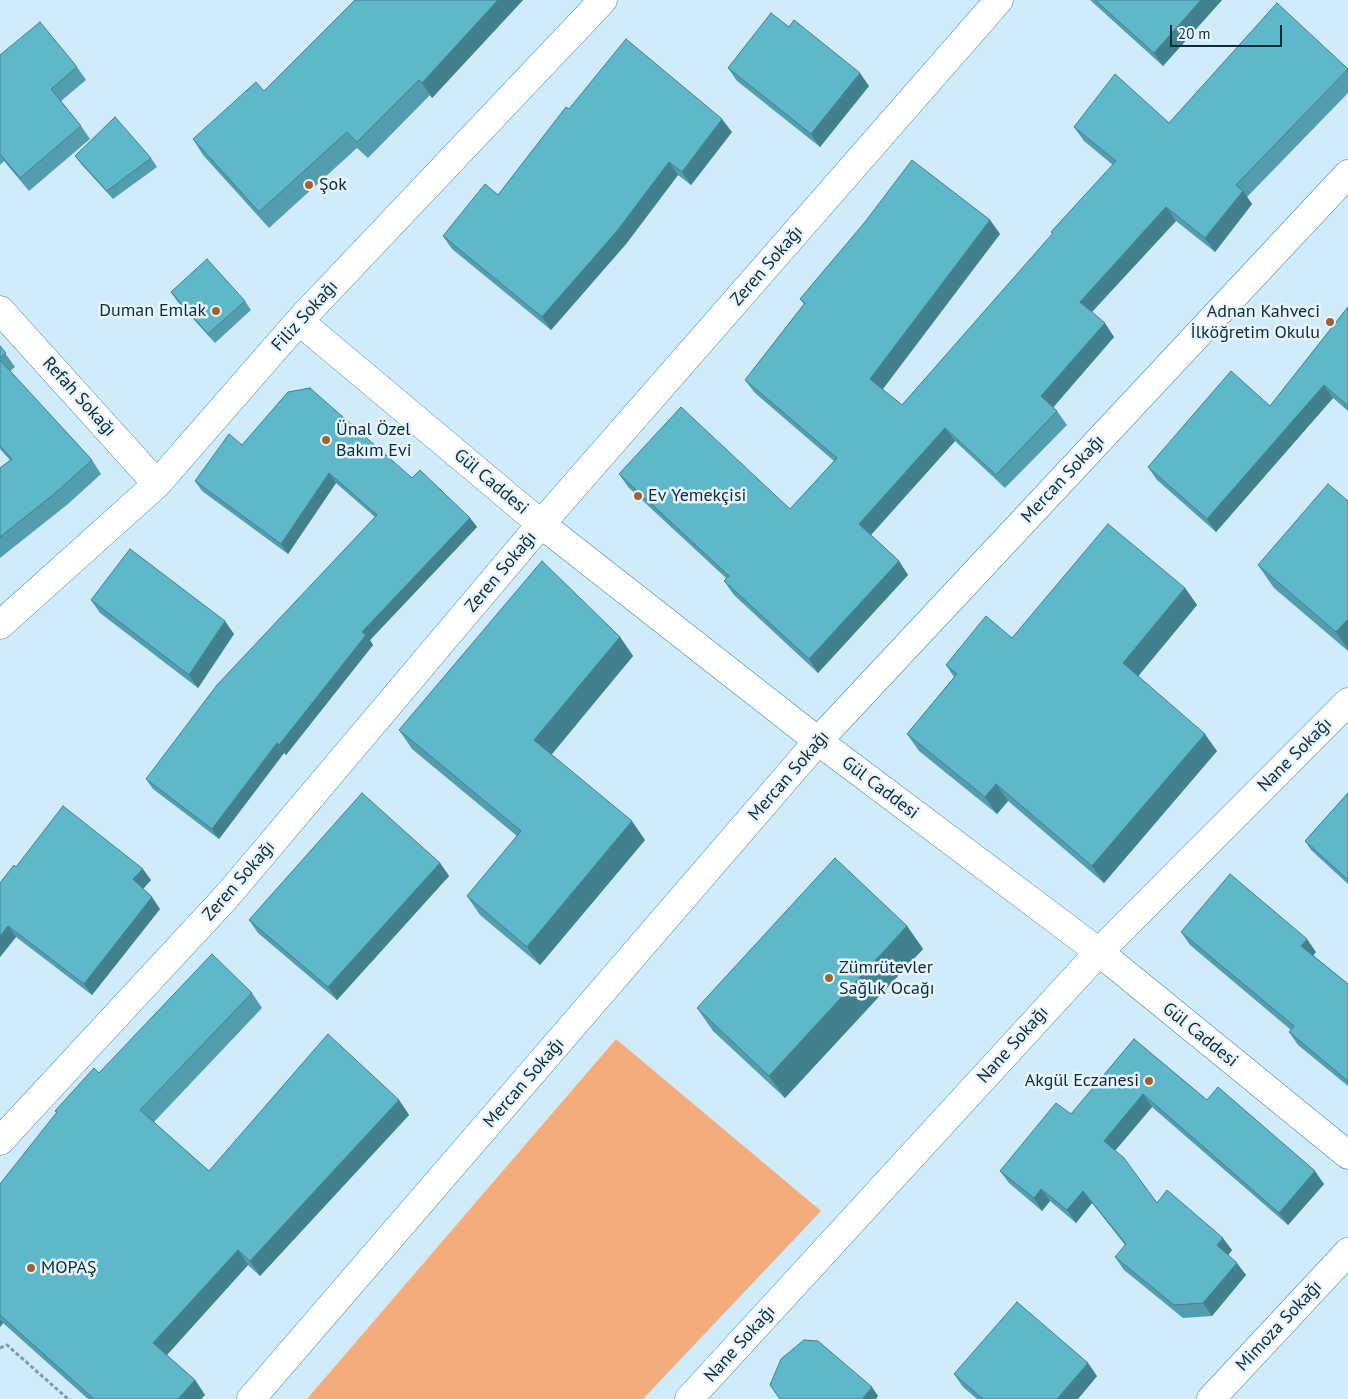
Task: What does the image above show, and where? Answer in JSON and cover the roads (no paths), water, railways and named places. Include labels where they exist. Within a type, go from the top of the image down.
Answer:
[{"type":"street","name":"Filiz Sokağı","points":[[0,625],[157,484],[299,321],[603,0]]},
{"type":"street","name":"Zeren Sokağı","points":[[0,1141],[228,895],[542,524],[999,0]]},
{"type":"street","name":"Mercan Sokağı","points":[[251,1399],[818,742],[1348,174]]},
{"type":"street","name":"Refah Sokağı","points":[[0,310],[157,484]]},
{"type":"street","name":"Gül Caddesi","points":[[299,321],[542,524],[818,742],[1099,952],[1348,1155]]},
{"type":"street","name":"Nane Sokağı","points":[[689,1399],[1099,952],[1348,702]]},
{"type":"street","name":"Mimoza Sokağı","points":[[1211,1399],[1348,1252]]},
{"type":"place","name":"Şok","points":[[309,185]]},
{"type":"place","name":"Duman Emlak","points":[[216,311]]},
{"type":"place","name":"Adnan Kahveci İlköğretim Okulu","points":[[1330,322]]},
{"type":"place","name":"Ünal Özel Bakım Evi","points":[[326,440]]},
{"type":"place","name":"Ev Yemekçisi","points":[[638,496]]},
{"type":"place","name":"Zümrütevler Sağlık Ocağı","points":[[829,978]]},
{"type":"place","name":"Akgül Eczanesi","points":[[1149,1081]]},
{"type":"place","name":"MOPAŞ","points":[[31,1268]]}]
